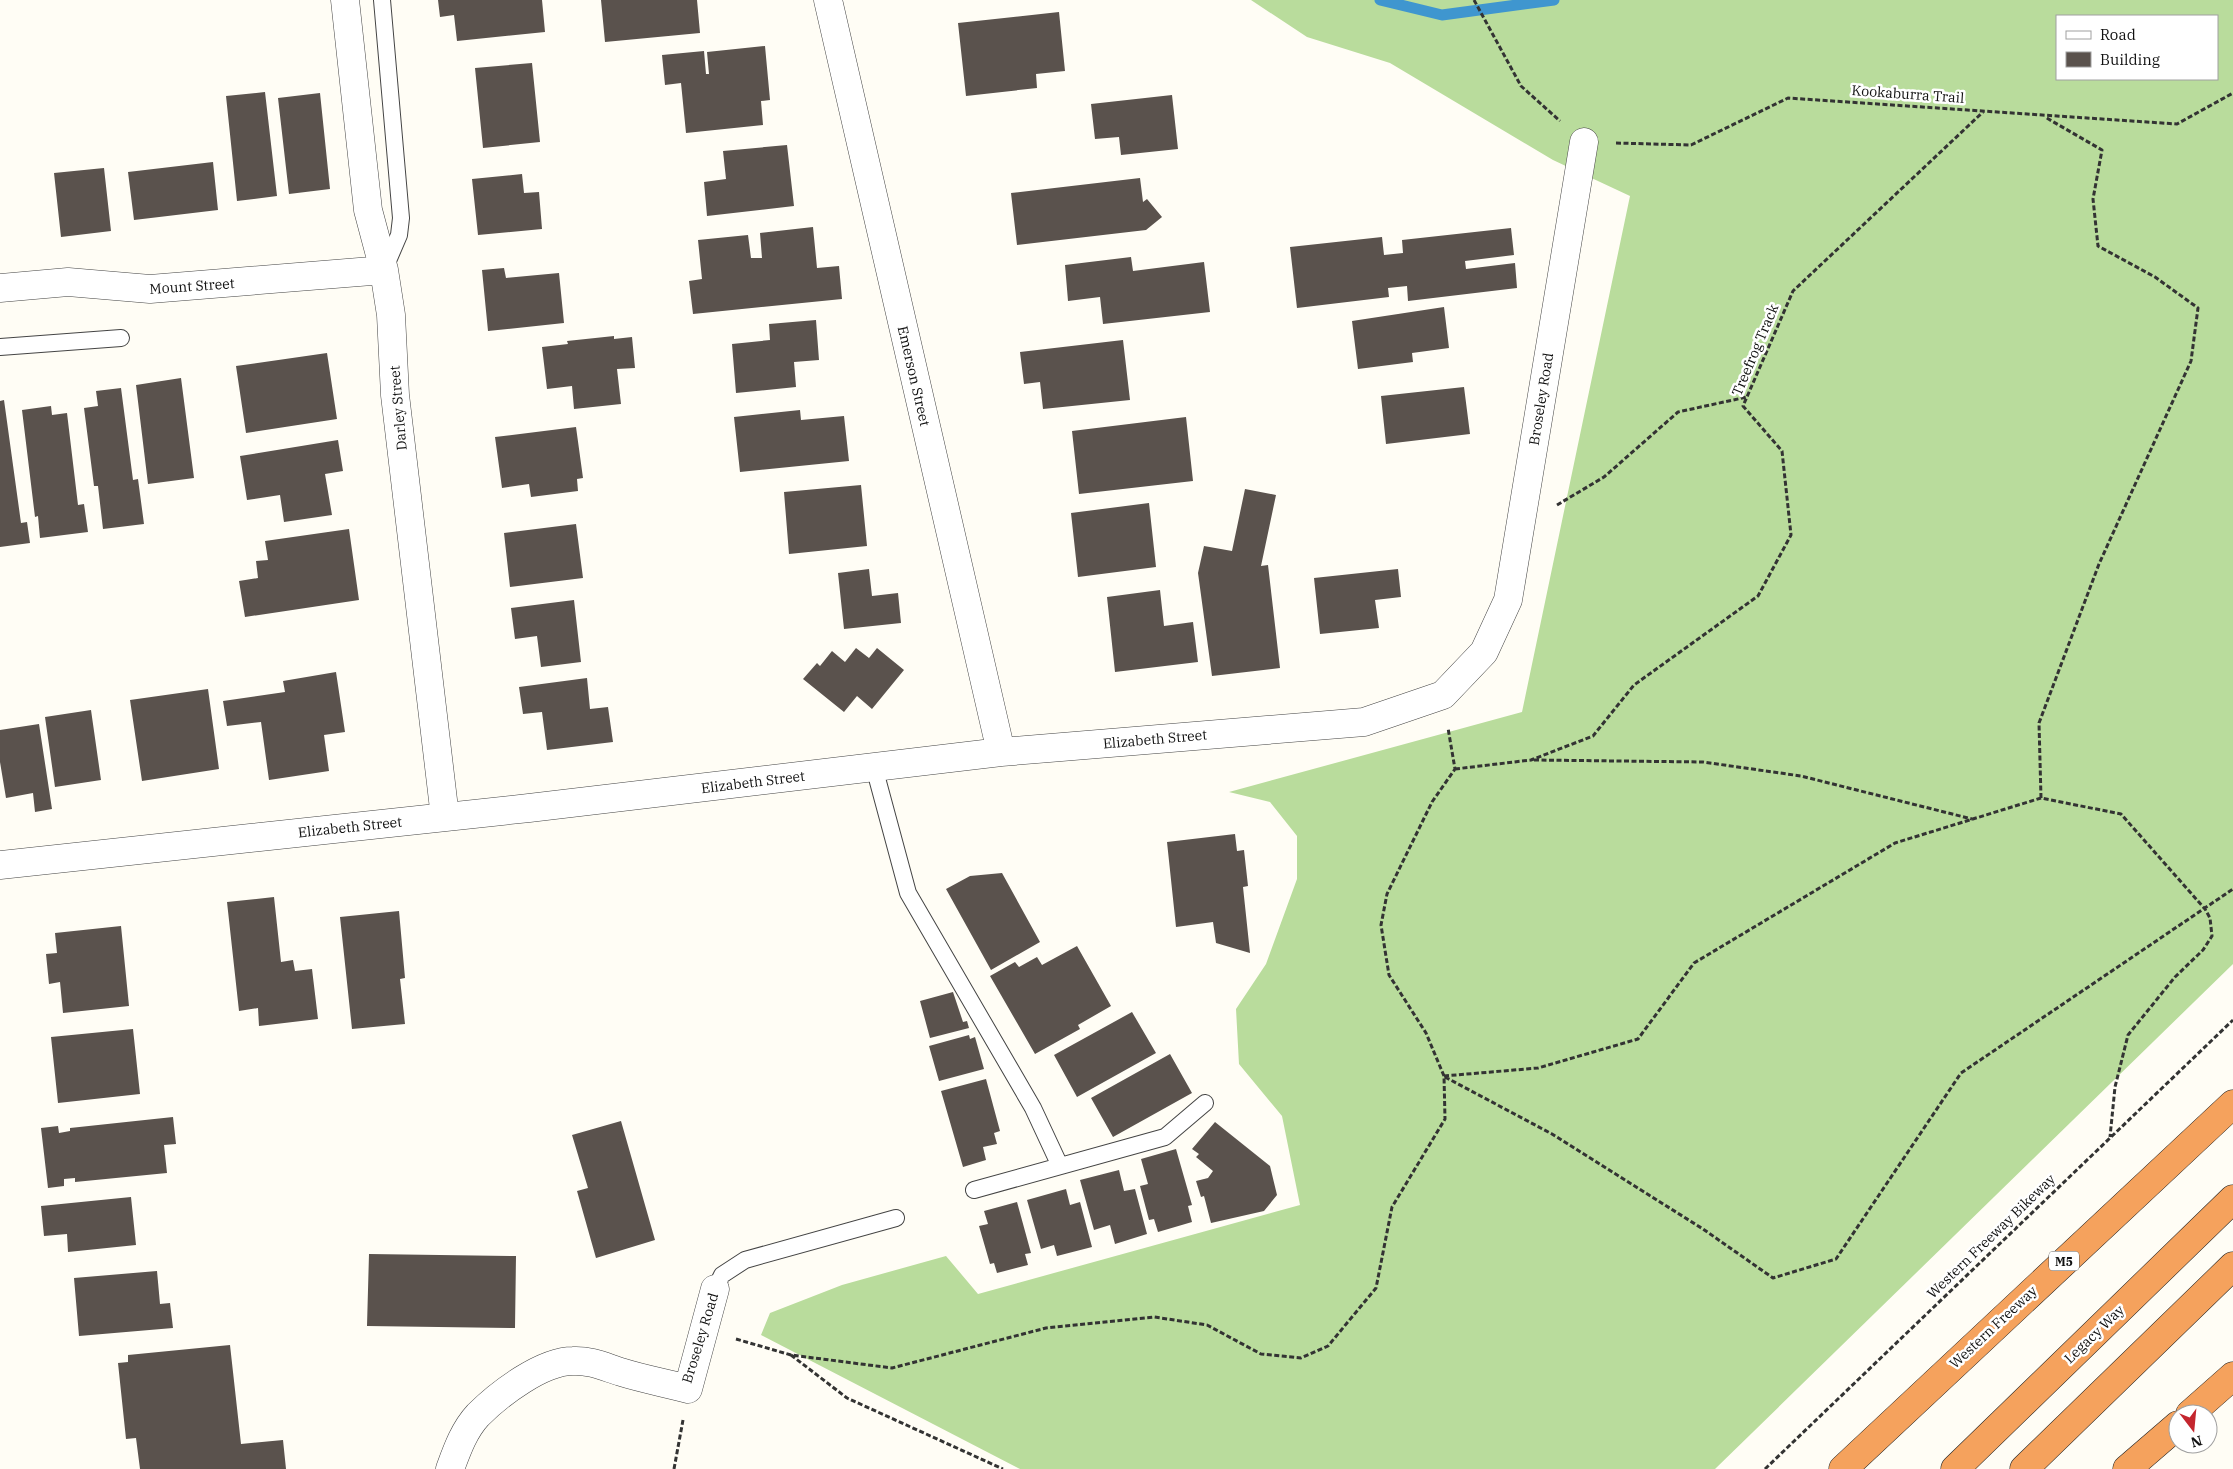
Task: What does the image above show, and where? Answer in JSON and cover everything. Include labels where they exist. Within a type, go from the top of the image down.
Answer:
[{"type":"highway","name":"Western Freeway","points":[[1843,1469],[2233,1104]]},
{"type":"highway","name":"Legacy Way","points":[[1955,1469],[2233,1199]]},
{"type":"highway","points":[[2024,1469],[2233,1266]]},
{"type":"highway","points":[[2201,1404],[2233,1376]]},
{"type":"highway","points":[[2127,1469],[2168,1433]]},
{"type":"street","name":"Darley Street","points":[[345,0],[368,210],[384,270],[390,315],[395,395],[445,817]]},
{"type":"street","name":"Emerson Street","points":[[828,0],[1001,752]]},
{"type":"street","name":"Broseley Road","points":[[1484,652],[1508,600],[1584,142]]},
{"type":"street","name":"Mount Street","points":[[0,288],[68,282],[150,289],[384,270]]},
{"type":"street","name":"Elizabeth Street","points":[[0,865],[445,817],[1001,752],[1364,722],[1443,695],[1484,652]]},
{"type":"street","name":"Broseley Road","points":[[450,1469],[462,1438],[478,1416],[514,1386],[544,1367],[572,1360],[599,1364],[621,1372],[688,1389],[715,1289]]},
{"type":"lane","points":[[382,0],[401,218],[399,236],[384,270]]},
{"type":"lane","points":[[0,347],[115,335]]},
{"type":"lane","points":[[874,767],[908,893],[1024,1091],[1060,1166]]},
{"type":"lane","points":[[974,1190],[1165,1137],[1205,1103]]},
{"type":"lane","name":"Broseley Road","points":[[715,1289],[722,1275],[745,1260],[896,1218]]},
{"type":"path","points":[[1474,0],[1494,40],[1521,86],[1584,142]]},
{"type":"path","name":"Kookaburra Trail","points":[[1584,142],[1691,145],[1788,98],[2177,124],[2233,93]]},
{"type":"path","name":"Treefrog Track","points":[[1454,770],[1531,760],[1592,736],[1634,685],[1758,596],[1791,535],[1782,451],[1743,406],[1793,291],[1984,111]]},
{"type":"path","points":[[2041,798],[2039,723],[2099,564],[2192,361],[2198,308],[2155,276],[2098,246],[2094,199],[2102,150],[2042,115]]},
{"type":"path","points":[[1520,528],[1604,477],[1678,412],[1747,397]]},
{"type":"path","points":[[704,1329],[791,1355],[892,1368],[1046,1328],[1154,1317],[1207,1326],[1261,1354],[1301,1358],[1328,1346],[1376,1288],[1392,1207],[1445,1120],[1444,1076],[1426,1032],[1389,974],[1381,925],[1388,894],[1432,802],[1454,770],[1443,695]]},
{"type":"path","points":[[1531,760],[1703,762],[1801,776],[1972,819]]},
{"type":"path","points":[[1444,1076],[1538,1068],[1638,1039],[1694,963],[1895,843],[2041,798],[2121,814],[2206,909],[2210,918],[2212,936],[2128,1036],[2115,1087],[2110,1137]]},
{"type":"path","points":[[1444,1076],[1552,1134],[1702,1229],[1773,1278],[1836,1259],[1961,1074],[2233,889]]},
{"type":"path","name":"Western Freeway Bikeway","points":[[1765,1469],[2233,1020]]},
{"type":"path","points":[[791,1355],[847,1398],[1003,1469]]},
{"type":"path","points":[[674,1469],[688,1389]]},
{"type":"green space","points":[[1251,0],[2233,0],[2233,964],[1715,1469],[1020,1469],[761,1335],[770,1313],[842,1285],[946,1256],[978,1294],[1300,1205],[1282,1116],[1239,1064],[1236,1009],[1266,964],[1297,879],[1297,836],[1270,802],[1229,792],[1522,712],[1630,196],[1553,160],[1390,63],[1307,37]]},
{"type":"building","points":[[438,0],[542,0],[545,32],[457,41],[454,15],[440,17]]},
{"type":"building","points":[[601,0],[697,0],[700,33],[605,42]]},
{"type":"building","points":[[1059,12],[1065,71],[1036,74],[1037,88],[966,96],[958,23]]},
{"type":"building","points":[[765,46],[770,100],[761,101],[763,125],[686,133],[681,83],[665,85],[662,55],[704,51],[706,74],[709,74],[707,52]]},
{"type":"building","points":[[532,63],[540,142],[483,148],[475,68]]},
{"type":"building","points":[[265,92],[277,196],[237,201],[226,96]]},
{"type":"building","points":[[320,93],[330,189],[289,194],[278,98]]},
{"type":"building","points":[[1172,95],[1178,149],[1121,155],[1119,137],[1095,139],[1091,104]]},
{"type":"building","points":[[787,145],[794,206],[707,216],[704,182],[726,179],[723,151]]},
{"type":"building","points":[[213,162],[218,210],[134,220],[128,172]]},
{"type":"building","points":[[104,168],[111,231],[61,237],[54,173]]},
{"type":"building","points":[[522,174],[524,193],[539,192],[542,229],[478,235],[472,179]]},
{"type":"building","points":[[1140,178],[1143,202],[1147,199],[1162,217],[1146,230],[1017,245],[1011,193]]},
{"type":"building","points":[[813,227],[817,268],[839,266],[842,299],[693,314],[689,281],[702,279],[698,240],[748,235],[751,258],[762,258],[760,233]]},
{"type":"building","points":[[1511,228],[1514,255],[1465,261],[1466,269],[1515,263],[1517,288],[1408,301],[1407,286],[1388,288],[1389,297],[1297,308],[1290,247],[1382,237],[1384,255],[1403,253],[1402,240]]},
{"type":"building","points":[[1131,257],[1133,271],[1204,262],[1210,312],[1103,324],[1100,297],[1068,301],[1065,265]]},
{"type":"building","points":[[504,268],[506,278],[559,273],[564,323],[488,331],[482,270]]},
{"type":"building","points":[[1444,307],[1449,348],[1412,353],[1413,362],[1358,369],[1352,321]]},
{"type":"building","points":[[816,320],[819,360],[794,362],[796,387],[736,393],[732,344],[770,340],[769,324]]},
{"type":"building","points":[[614,336],[614,339],[632,337],[635,368],[617,369],[621,404],[574,409],[572,386],[547,389],[542,347],[568,344],[567,341]]},
{"type":"building","points":[[1123,340],[1130,400],[1043,409],[1040,382],[1024,384],[1020,352]]},
{"type":"building","points":[[327,353],[337,419],[246,433],[236,366]]},
{"type":"building","points":[[181,378],[194,478],[148,484],[136,385]]},
{"type":"building","points":[[1464,387],[1470,434],[1386,444],[1381,396]]},
{"type":"building","points":[[121,388],[133,480],[138,479],[144,524],[103,529],[98,486],[94,486],[84,408],[98,406],[96,391]]},
{"type":"building","points":[[4,400],[21,523],[27,522],[30,543],[0,547],[0,401]]},
{"type":"building","points":[[51,406],[52,415],[67,413],[78,505],[84,504],[88,532],[40,538],[38,516],[35,517],[22,410]]},
{"type":"building","points":[[800,410],[801,420],[844,416],[849,461],[740,472],[734,417]]},
{"type":"building","points":[[1186,417],[1193,481],[1079,494],[1072,431]]},
{"type":"building","points":[[576,427],[583,478],[577,479],[578,491],[531,497],[529,484],[502,488],[495,437]]},
{"type":"building","points":[[338,440],[343,471],[325,474],[332,515],[284,522],[280,495],[247,500],[240,456]]},
{"type":"building","points":[[861,485],[867,546],[789,554],[784,492]]},
{"type":"building","points":[[1245,489],[1276,495],[1261,566],[1268,565],[1280,668],[1212,676],[1198,573],[1204,546],[1232,551]]},
{"type":"building","points":[[1149,503],[1156,567],[1078,577],[1071,513]]},
{"type":"building","points":[[576,524],[583,578],[510,587],[504,533]]},
{"type":"building","points":[[349,529],[359,600],[245,617],[239,581],[258,578],[256,561],[268,560],[265,541]]},
{"type":"building","points":[[869,569],[872,596],[898,593],[901,623],[844,629],[838,573]]},
{"type":"building","points":[[1398,569],[1401,597],[1375,600],[1379,628],[1320,634],[1314,578]]},
{"type":"building","points":[[1160,590],[1164,626],[1193,622],[1198,662],[1115,672],[1107,597]]},
{"type":"building","points":[[574,600],[581,662],[541,667],[537,636],[515,639],[511,608]]},
{"type":"building","points":[[856,648],[869,658],[877,648],[904,670],[872,709],[857,696],[844,712],[803,679],[817,663],[820,666],[832,651],[845,662]]},
{"type":"building","points":[[336,672],[345,732],[324,735],[329,771],[269,780],[261,722],[227,726],[223,701],[285,692],[283,681]]},
{"type":"building","points":[[587,678],[590,709],[608,707],[613,742],[547,750],[542,712],[523,714],[519,687]]},
{"type":"building","points":[[208,689],[219,769],[142,781],[130,700]]},
{"type":"building","points":[[91,710],[101,780],[55,787],[45,717]]},
{"type":"building","points":[[39,724],[52,809],[35,812],[33,793],[6,798],[0,762],[0,730]]},
{"type":"building","points":[[1235,834],[1237,851],[1244,850],[1248,886],[1243,887],[1250,953],[1216,943],[1213,922],[1176,927],[1167,842]]},
{"type":"building","points":[[1002,873],[1040,942],[991,970],[946,889],[970,876]]},
{"type":"building","points":[[274,897],[281,962],[293,960],[295,971],[312,969],[318,1019],[259,1026],[258,1008],[239,1011],[227,902]]},
{"type":"building","points":[[399,911],[405,978],[400,979],[405,1024],[352,1029],[340,917]]},
{"type":"building","points":[[121,926],[129,1006],[63,1013],[60,982],[49,984],[46,954],[57,953],[55,933]]},
{"type":"building","points":[[1077,946],[1111,1006],[1078,1025],[1080,1029],[1035,1054],[990,976],[1015,962],[1019,967],[1037,957],[1042,965]]},
{"type":"building","points":[[953,992],[963,1022],[967,1021],[969,1028],[930,1038],[920,1001]]},
{"type":"building","points":[[1132,1012],[1156,1053],[1077,1097],[1054,1055]]},
{"type":"building","points":[[133,1029],[140,1094],[58,1103],[51,1037]]},
{"type":"building","points":[[969,1035],[970,1039],[975,1037],[984,1069],[939,1081],[929,1046]]},
{"type":"building","points":[[1170,1054],[1192,1093],[1113,1137],[1091,1098]]},
{"type":"building","points":[[986,1079],[1000,1131],[994,1133],[997,1144],[983,1147],[986,1160],[963,1167],[941,1091]]},
{"type":"building","points":[[173,1117],[176,1144],[164,1145],[167,1173],[75,1182],[75,1178],[64,1179],[64,1186],[48,1188],[41,1128],[58,1126],[59,1133],[70,1131],[70,1128]]},
{"type":"building","points":[[621,1121],[655,1240],[596,1258],[577,1191],[588,1188],[572,1135]]},
{"type":"building","points":[[1215,1122],[1270,1166],[1277,1195],[1264,1211],[1211,1223],[1204,1196],[1201,1197],[1196,1181],[1208,1178],[1213,1171],[1196,1157],[1199,1154],[1192,1149]]},
{"type":"building","points":[[1176,1149],[1192,1205],[1188,1206],[1192,1222],[1158,1232],[1154,1219],[1149,1220],[1140,1186],[1148,1184],[1141,1159]]},
{"type":"building","points":[[1119,1170],[1124,1191],[1135,1189],[1147,1234],[1115,1244],[1110,1225],[1094,1230],[1080,1180]]},
{"type":"building","points":[[1066,1189],[1070,1205],[1080,1202],[1092,1247],[1057,1256],[1054,1245],[1041,1249],[1027,1200]]},
{"type":"building","points":[[131,1197],[136,1245],[68,1252],[67,1234],[44,1236],[41,1206]]},
{"type":"building","points":[[1017,1202],[1031,1253],[1025,1254],[1028,1265],[997,1273],[994,1263],[990,1264],[979,1226],[988,1224],[984,1211]]},
{"type":"building","points":[[369,1254],[516,1256],[515,1328],[367,1326]]},
{"type":"building","points":[[157,1271],[160,1304],[170,1303],[173,1328],[79,1336],[74,1278]]},
{"type":"building","points":[[230,1345],[241,1444],[283,1440],[286,1469],[140,1469],[136,1438],[126,1439],[118,1363],[128,1362],[128,1355]]},
{"type":"waterway","points":[[1380,0],[1442,15],[1554,0]]}]
